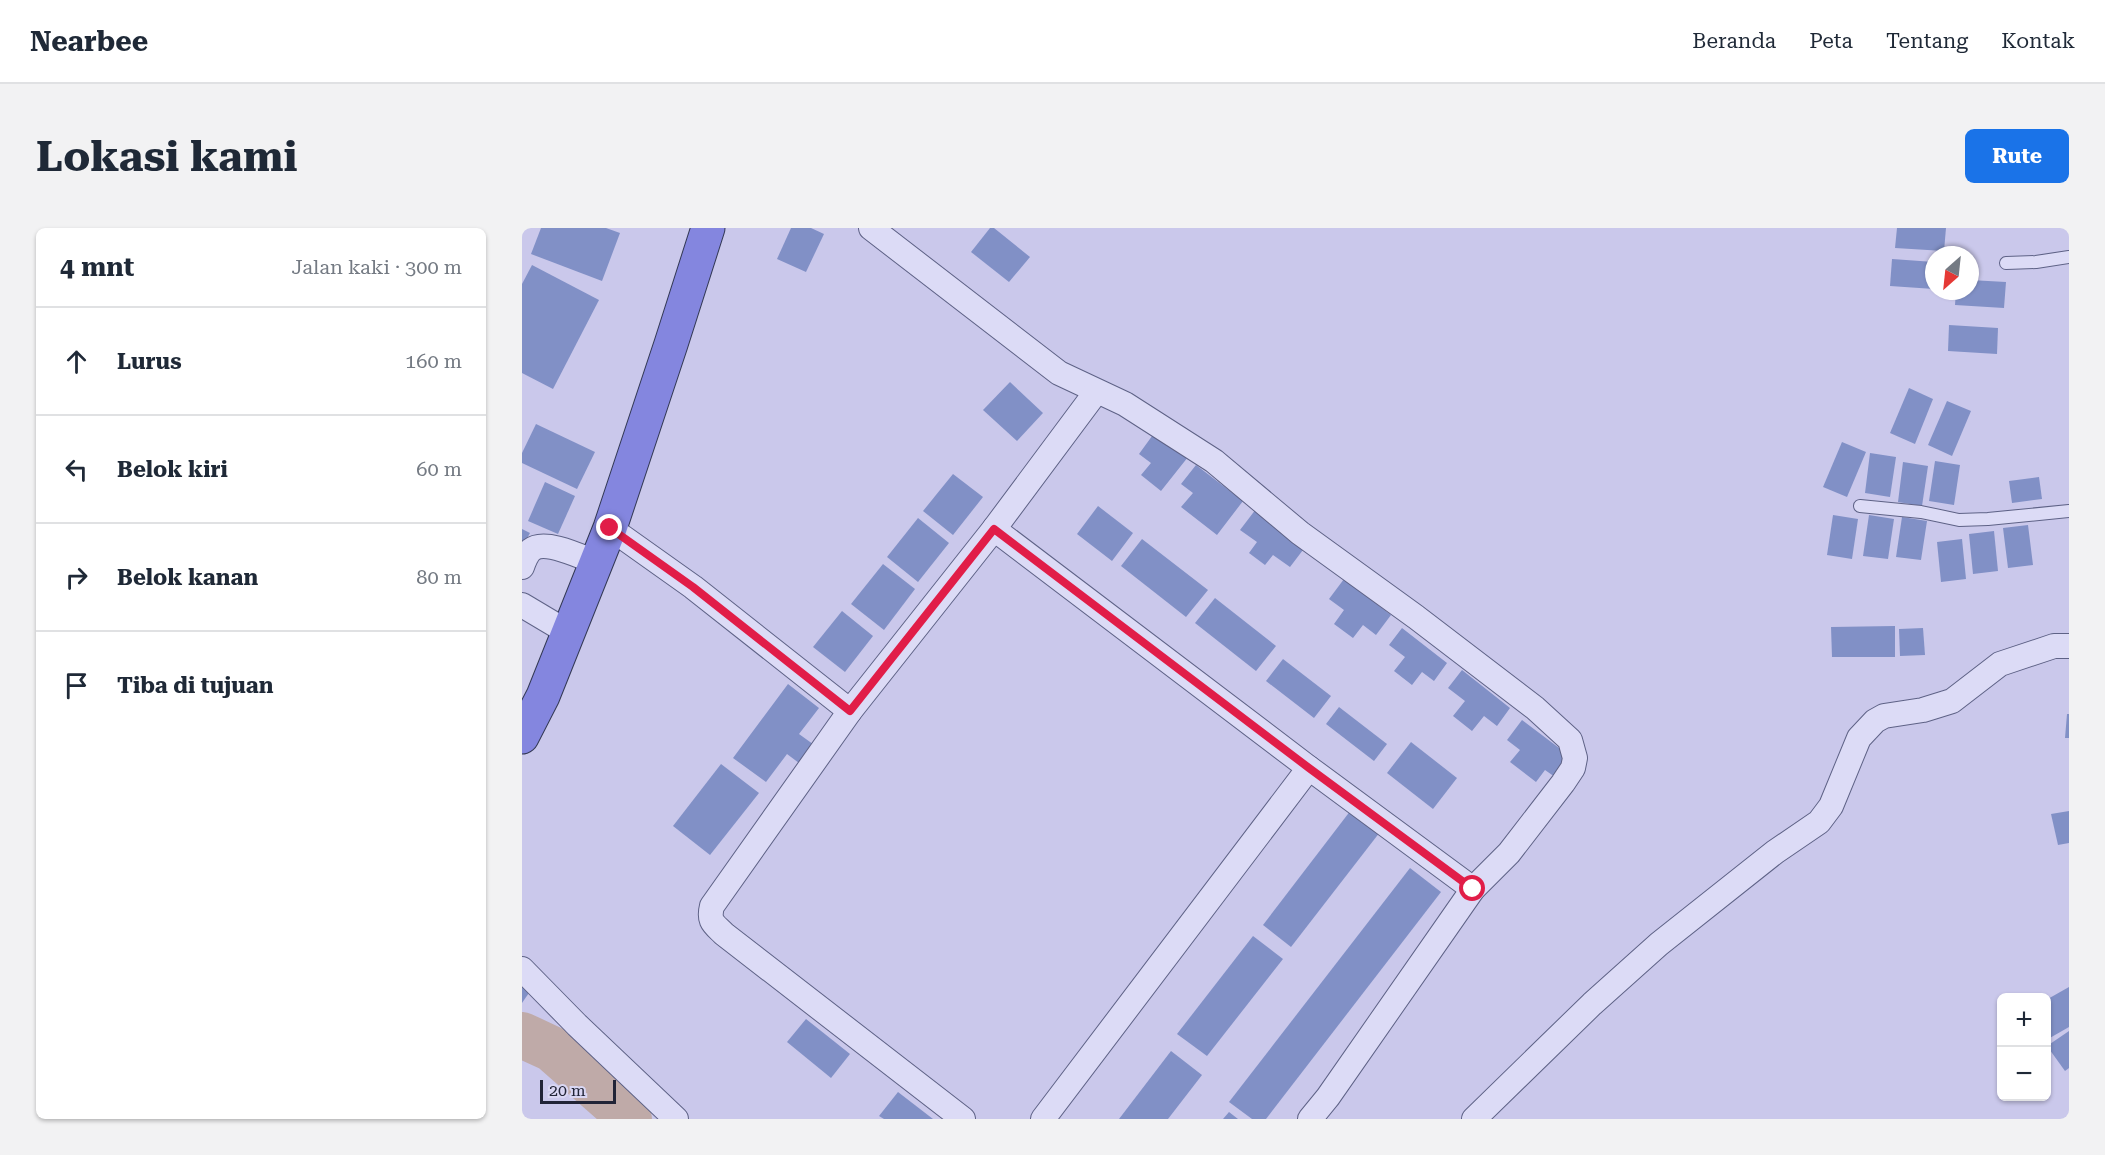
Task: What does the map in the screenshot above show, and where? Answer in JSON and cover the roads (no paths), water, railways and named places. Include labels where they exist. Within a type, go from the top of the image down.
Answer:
[{"type":"highway","points":[[522,737],[543,696],[610,528],[708,228]]},
{"type":"street","points":[[871,228],[1047,365],[1096,392],[1125,404],[1214,461],[1300,533],[1416,617],[1535,708],[1570,740],[1575,758],[1573,768],[1563,783],[1509,853],[1473,889],[1328,1097],[1310,1119]]},
{"type":"street","points":[[963,1119],[724,934],[709,916],[712,906],[850,711],[994,529],[1096,392]]},
{"type":"street","points":[[610,528],[693,587],[850,711]]},
{"type":"street","points":[[994,529],[1309,768],[1473,889]]},
{"type":"street","points":[[522,567],[532,549],[547,545],[595,562]]},
{"type":"street","points":[[522,605],[569,633]]},
{"type":"street","points":[[1474,1119],[1592,1004],[1659,944],[1775,852],[1819,822],[1832,806],[1859,738],[1875,721],[1884,716],[1923,710],[1952,700],[2000,664],[2054,646],[2069,646]]},
{"type":"street","points":[[1043,1119],[1309,768]]},
{"type":"street","points":[[522,969],[576,1025],[676,1119]]},
{"type":"lane","points":[[2006,263],[2036,262],[2069,257]]},
{"type":"lane","points":[[1860,506],[1921,512],[1959,520],[2069,511]]},
{"type":"waterway","points":[[522,1035],[552,1049],[629,1119]]}]
